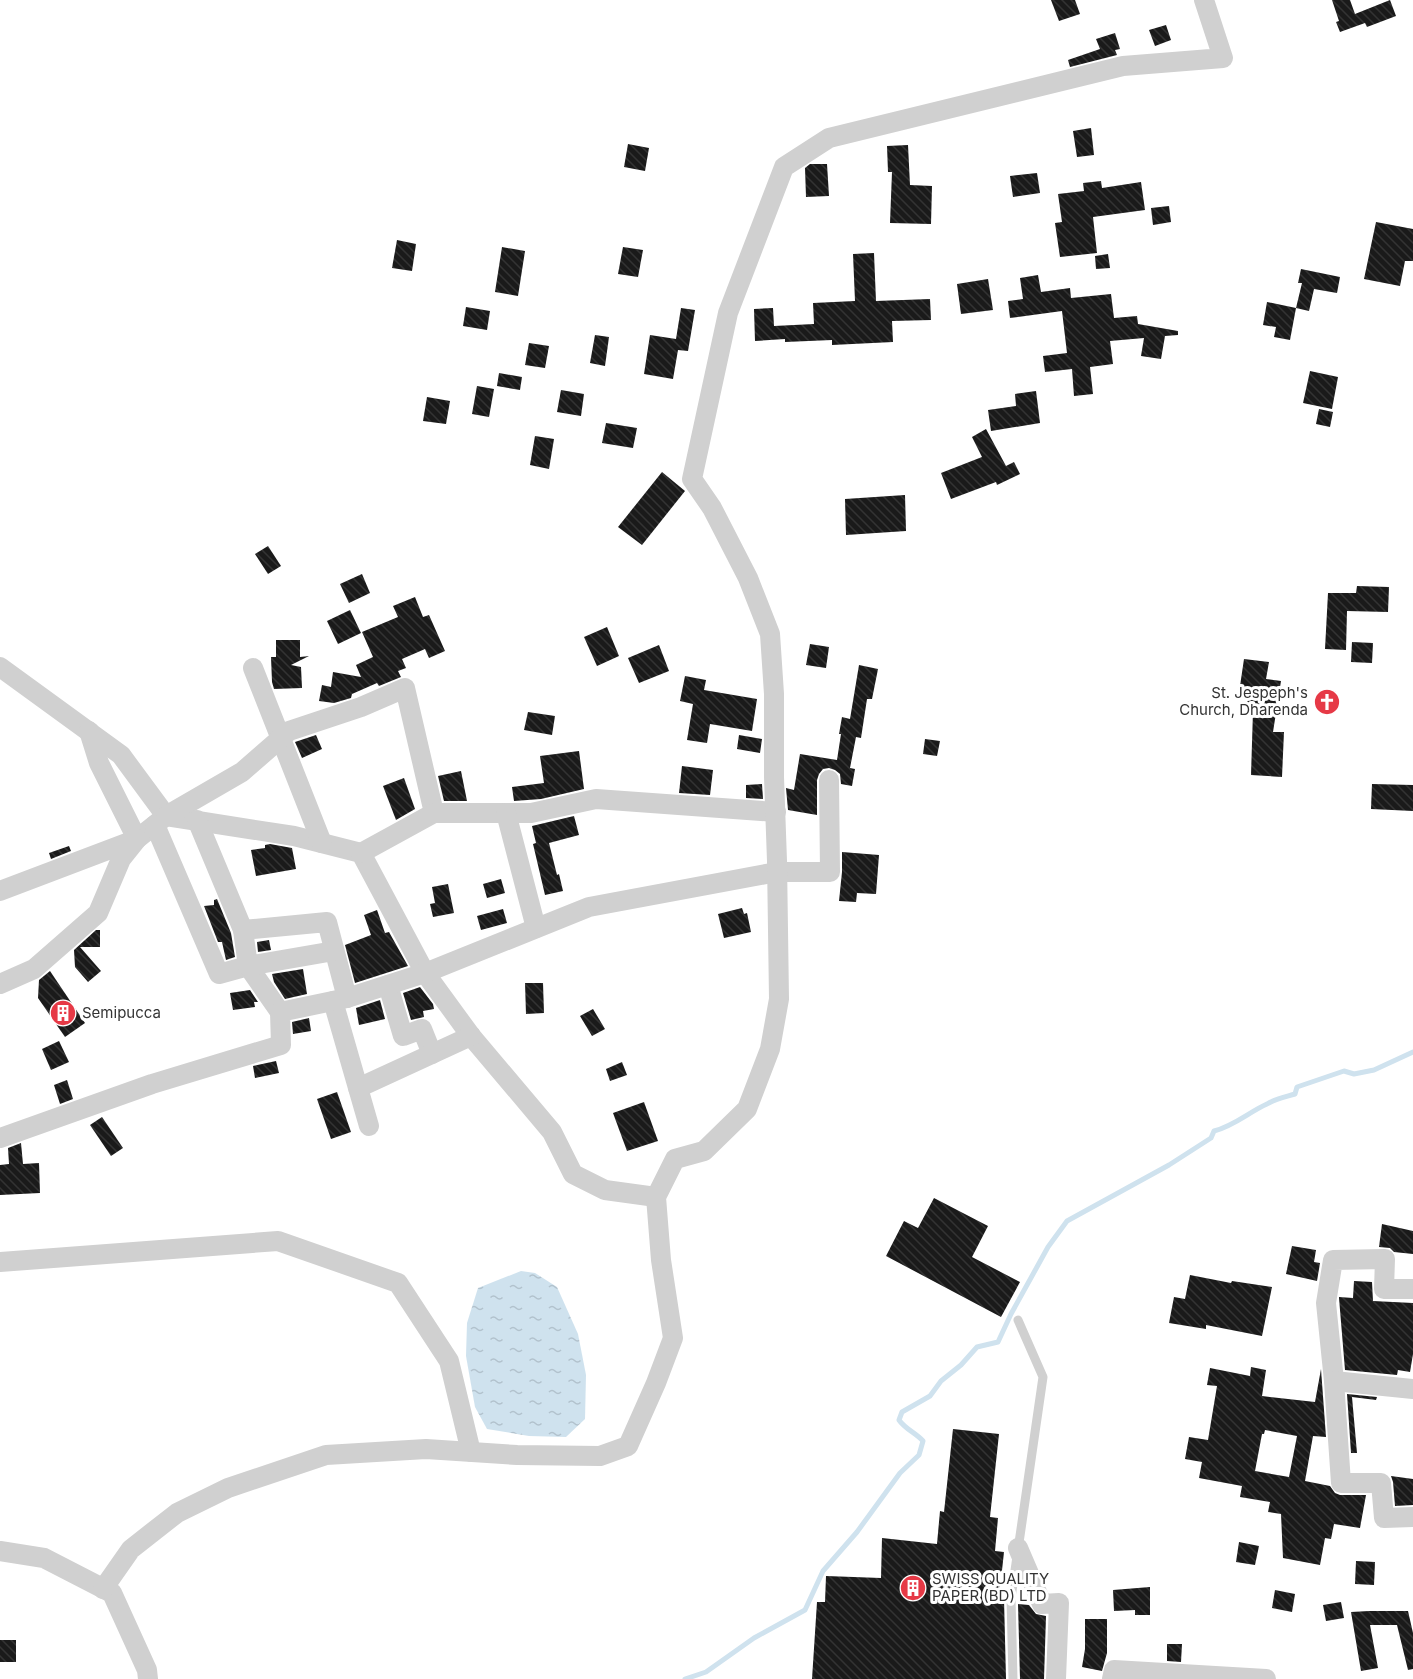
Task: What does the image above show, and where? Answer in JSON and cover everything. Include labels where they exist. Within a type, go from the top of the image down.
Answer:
[{"type":"street","points":[[103,1589],[131,1549],[177,1514],[228,1488],[326,1455],[426,1449],[517,1455],[600,1456],[628,1446],[673,1338],[661,1260],[656,1197],[675,1159],[704,1151],[747,1109],[770,1049],[778,999],[774,694],[770,634],[748,579],[712,508],[692,479],[728,314],[784,167],[829,138],[1123,66],[1223,58],[1204,0]]},
{"type":"street","points":[[0,667],[121,755],[161,820],[219,974],[248,966],[334,951]]},
{"type":"street","points":[[253,668],[322,843]]},
{"type":"street","points":[[0,984],[34,969],[98,913],[121,859],[137,839],[161,820],[242,772],[289,731],[361,707],[405,688],[434,813]]},
{"type":"street","points":[[89,732],[99,763],[137,839]]},
{"type":"street","points":[[280,1012],[340,1000],[425,973],[589,907],[777,872],[831,872],[829,780]]},
{"type":"street","points":[[161,820],[197,820],[294,836],[361,853],[434,813],[531,813],[596,800],[776,812]]},
{"type":"street","points":[[506,813],[536,928]]},
{"type":"street","points":[[0,1138],[152,1084],[281,1045],[280,1012],[248,966],[243,930],[197,820]]},
{"type":"street","points":[[0,891],[137,839]]},
{"type":"street","points":[[361,853],[425,973],[471,1036],[552,1132],[573,1174],[605,1190],[656,1197]]},
{"type":"street","points":[[243,930],[327,922],[358,1088],[369,1126]]},
{"type":"street","points":[[388,985],[403,1036],[422,1029],[432,1054]]},
{"type":"street","points":[[358,1088],[471,1036]]},
{"type":"street","points":[[0,1262],[278,1240],[398,1283],[449,1361],[471,1452]]},
{"type":"street","points":[[1413,1289],[1384,1290],[1385,1258],[1333,1260],[1326,1303],[1341,1483],[1381,1483],[1384,1518],[1413,1517]]},
{"type":"street","points":[[1334,1381],[1413,1389]]},
{"type":"street","points":[[1018,1548],[1042,1604],[1059,1603],[1056,1679]]},
{"type":"street","points":[[0,1551],[44,1558],[112,1593],[147,1670],[148,1679]]},
{"type":"street","points":[[1112,1679],[1114,1670],[1266,1679]]},
{"type":"lane","points":[[1013,1679],[1011,1598],[1043,1377],[1018,1320]]},
{"type":"water","points":[[521,1271],[535,1273],[557,1287],[578,1334],[586,1375],[585,1419],[566,1437],[529,1436],[487,1429],[475,1407],[466,1356],[467,1323],[478,1288]]},
{"type":"building","points":[[1051,0],[1075,0],[1080,14],[1059,21]]},
{"type":"building","points":[[1332,0],[1350,0],[1355,14],[1390,0],[1396,16],[1367,27],[1365,23],[1340,32]]},
{"type":"building","points":[[1166,25],[1171,40],[1155,46],[1149,30]]},
{"type":"building","points":[[1115,33],[1120,49],[1115,50],[1117,55],[1070,67],[1068,60],[1100,49],[1096,39]]},
{"type":"building","points":[[1091,128],[1094,155],[1077,157],[1073,131]]},
{"type":"building","points":[[628,144],[649,148],[645,171],[624,167]]},
{"type":"building","points":[[908,145],[910,185],[932,186],[931,224],[890,223],[892,172],[888,172],[887,146]]},
{"type":"building","points":[[810,164],[827,164],[829,196],[806,197],[805,168]]},
{"type":"building","points":[[1037,173],[1040,193],[1013,197],[1010,176]]},
{"type":"building","points":[[1101,181],[1102,188],[1141,182],[1145,210],[1093,217],[1097,253],[1060,257],[1055,223],[1062,222],[1058,194],[1084,191],[1083,183]]},
{"type":"building","points":[[1169,206],[1171,222],[1153,225],[1151,208]]},
{"type":"building","points":[[1376,222],[1413,229],[1413,261],[1405,261],[1400,286],[1364,279]]},
{"type":"building","points":[[397,240],[416,244],[412,271],[392,268]]},
{"type":"building","points":[[502,247],[525,251],[518,296],[495,292]]},
{"type":"building","points":[[623,247],[643,250],[638,277],[618,274]]},
{"type":"building","points":[[874,253],[876,301],[930,299],[931,320],[892,321],[893,342],[832,345],[832,340],[755,341],[754,309],[773,308],[774,326],[814,324],[813,303],[855,301],[853,254]]},
{"type":"building","points":[[1108,254],[1110,268],[1096,269],[1095,256]]},
{"type":"building","points":[[1301,269],[1340,277],[1337,293],[1314,289],[1309,311],[1296,308],[1302,283],[1298,283]]},
{"type":"building","points":[[1038,275],[1041,292],[1070,288],[1071,298],[1111,294],[1114,318],[1137,316],[1138,324],[1178,331],[1178,335],[1165,336],[1161,359],[1141,356],[1144,338],[1110,341],[1113,364],[1090,367],[1093,394],[1074,396],[1072,369],[1045,372],[1043,356],[1067,353],[1062,311],[1010,318],[1008,301],[1023,299],[1020,278]]},
{"type":"building","points":[[988,279],[993,310],[961,314],[957,284]]},
{"type":"building","points":[[1267,302],[1296,308],[1290,340],[1274,337],[1276,327],[1263,325]]},
{"type":"building","points":[[466,307],[490,311],[487,330],[463,326]]},
{"type":"building","points":[[681,308],[695,310],[688,351],[678,350],[673,379],[644,374],[650,335],[676,339]]},
{"type":"building","points":[[595,335],[609,337],[605,366],[590,363]]},
{"type":"building","points":[[529,343],[549,346],[545,368],[525,365]]},
{"type":"building","points":[[1310,371],[1338,377],[1332,409],[1303,403]]},
{"type":"building","points":[[499,373],[522,377],[520,390],[497,386]]},
{"type":"building","points":[[477,386],[494,389],[489,417],[472,414]]},
{"type":"building","points":[[561,390],[584,394],[581,416],[557,412]]},
{"type":"building","points":[[1036,391],[1040,423],[991,431],[988,410],[1016,406],[1015,394]]},
{"type":"building","points":[[427,397],[450,401],[446,424],[423,421]]},
{"type":"building","points":[[1319,409],[1333,412],[1330,427],[1316,424]]},
{"type":"building","points":[[606,423],[637,428],[633,448],[602,443]]},
{"type":"building","points":[[986,429],[1006,466],[1014,462],[1020,474],[997,485],[996,482],[951,499],[941,473],[982,457],[972,437]]},
{"type":"building","points":[[535,436],[554,439],[549,469],[530,465]]},
{"type":"building","points":[[662,472],[685,491],[642,545],[618,527]]},
{"type":"building","points":[[905,495],[906,531],[846,535],[845,499]]},
{"type":"building","points":[[268,546],[281,566],[268,574],[255,554]]},
{"type":"building","points":[[362,574],[370,593],[349,603],[340,584]]},
{"type":"building","points":[[1357,586],[1389,587],[1388,612],[1347,611],[1346,650],[1325,649],[1328,593],[1356,593]]},
{"type":"building","points":[[415,597],[423,617],[429,615],[445,651],[429,658],[425,649],[402,659],[406,668],[398,671],[401,677],[379,686],[377,683],[352,694],[351,698],[334,703],[319,701],[322,685],[331,687],[333,672],[361,677],[356,665],[373,657],[362,632],[398,617],[393,606]]},
{"type":"building","points":[[350,610],[361,633],[338,644],[327,621]]},
{"type":"building","points":[[607,627],[619,656],[597,666],[584,637]]},
{"type":"building","points":[[276,640],[300,640],[300,657],[309,656],[291,665],[301,667],[302,688],[274,689],[271,657],[276,657]]},
{"type":"building","points":[[1352,642],[1373,643],[1372,663],[1351,662]]},
{"type":"building","points":[[810,644],[829,647],[826,668],[806,665]]},
{"type":"building","points":[[659,645],[669,671],[639,683],[628,658]]},
{"type":"building","points":[[1244,659],[1269,662],[1266,679],[1281,681],[1273,732],[1284,732],[1282,777],[1251,775],[1253,711],[1246,710],[1249,688],[1240,686]]},
{"type":"building","points":[[859,665],[878,669],[872,699],[867,699],[861,738],[856,737],[850,768],[855,769],[852,786],[841,784],[840,774],[835,770],[823,769],[817,780],[817,815],[788,810],[786,788],[794,790],[800,754],[837,760],[842,717],[850,719]]},
{"type":"building","points":[[685,676],[706,680],[704,690],[757,699],[752,731],[710,724],[707,743],[687,740],[693,704],[680,701]]},
{"type":"building","points":[[528,712],[555,716],[552,735],[524,730]]},
{"type":"building","points":[[316,735],[322,749],[302,758],[295,742]]},
{"type":"building","points":[[739,735],[762,739],[760,753],[737,749]]},
{"type":"building","points":[[925,739],[940,741],[937,756],[923,754]]},
{"type":"building","points":[[579,751],[584,789],[541,799],[514,801],[512,787],[544,783],[540,756]]},
{"type":"building","points":[[682,766],[713,770],[710,795],[679,793]]},
{"type":"building","points":[[461,771],[467,801],[444,801],[438,776]]},
{"type":"building","points":[[404,778],[415,809],[396,820],[383,786]]},
{"type":"building","points":[[762,784],[763,799],[746,798],[746,785]]},
{"type":"building","points":[[1372,784],[1413,785],[1413,811],[1371,809]]},
{"type":"building","points":[[574,816],[579,835],[549,843],[563,891],[545,895],[533,844],[536,843],[532,826]]},
{"type":"building","points":[[265,845],[292,848],[296,869],[256,876],[251,850],[265,848]]},
{"type":"building","points":[[69,846],[71,851],[51,859],[49,853]]},
{"type":"building","points":[[842,852],[879,855],[876,894],[857,893],[856,902],[839,901]]},
{"type":"building","points":[[501,879],[505,893],[487,898],[483,884]]},
{"type":"building","points":[[448,884],[454,913],[433,917],[430,904],[435,903],[432,887]]},
{"type":"building","points":[[217,899],[231,933],[235,957],[226,960],[222,942],[218,942],[204,906],[214,905],[214,900]]},
{"type":"building","points":[[742,908],[744,914],[747,913],[751,932],[724,938],[718,914]]},
{"type":"building","points":[[503,909],[507,923],[481,930],[477,916]]},
{"type":"building","points":[[377,910],[385,933],[389,932],[408,966],[355,983],[345,945],[371,935],[364,915]]},
{"type":"building","points":[[96,930],[100,930],[100,947],[80,947],[101,971],[88,982],[75,967],[74,950]]},
{"type":"building","points":[[269,940],[271,950],[258,952],[257,942]]},
{"type":"building","points":[[303,969],[307,994],[285,999],[274,982],[272,974]]},
{"type":"building","name":"Semipucca","points":[[50,971],[85,1023],[65,1037],[38,998],[39,980]]},
{"type":"building","points":[[525,983],[543,983],[544,1013],[526,1014]]},
{"type":"building","points":[[420,987],[433,1004],[434,1009],[423,1011],[424,1017],[411,1020],[403,993]]},
{"type":"building","points":[[250,990],[258,1002],[254,1002],[255,1007],[233,1010],[230,993]]},
{"type":"building","points":[[380,1000],[385,1019],[359,1025],[356,1008]]},
{"type":"building","points":[[593,1009],[605,1029],[592,1036],[580,1016]]},
{"type":"building","points":[[309,1018],[311,1031],[293,1034],[292,1022]]},
{"type":"building","points":[[59,1041],[69,1062],[51,1070],[42,1049]]},
{"type":"building","points":[[276,1061],[279,1073],[255,1078],[253,1066]]},
{"type":"building","points":[[622,1062],[627,1075],[610,1081],[606,1069]]},
{"type":"building","points":[[67,1080],[73,1099],[60,1104],[54,1085]]},
{"type":"building","points":[[337,1092],[351,1132],[331,1139],[317,1099]]},
{"type":"building","points":[[644,1102],[658,1141],[627,1151],[613,1113]]},
{"type":"building","points":[[102,1117],[123,1148],[111,1156],[90,1125]]},
{"type":"building","points":[[21,1143],[23,1164],[39,1163],[40,1193],[0,1195],[0,1165],[9,1164],[8,1148]]},
{"type":"building","points":[[934,1198],[988,1226],[972,1257],[1020,1282],[1001,1317],[886,1256],[904,1221],[918,1228]]},
{"type":"building","points":[[1382,1224],[1413,1231],[1413,1254],[1394,1252],[1390,1248],[1379,1247]]},
{"type":"building","points":[[1292,1246],[1316,1250],[1314,1262],[1320,1263],[1317,1281],[1286,1274]]},
{"type":"building","points":[[1190,1275],[1231,1283],[1232,1281],[1272,1287],[1262,1336],[1206,1325],[1206,1329],[1169,1323],[1174,1297],[1185,1299]]},
{"type":"building","points":[[1354,1281],[1372,1282],[1373,1301],[1413,1303],[1413,1354],[1410,1372],[1398,1370],[1397,1375],[1345,1370],[1339,1297],[1353,1298]]},
{"type":"building","points":[[1251,1367],[1266,1370],[1262,1396],[1315,1402],[1321,1369],[1326,1437],[1313,1436],[1305,1481],[1330,1486],[1335,1493],[1340,1495],[1366,1495],[1360,1528],[1334,1524],[1331,1539],[1325,1538],[1320,1565],[1283,1558],[1281,1514],[1268,1512],[1270,1502],[1240,1497],[1242,1486],[1199,1478],[1202,1462],[1185,1459],[1189,1437],[1208,1440],[1217,1386],[1207,1385],[1210,1368],[1250,1376]],"holes":[[[1265,1430],[1297,1436],[1289,1477],[1255,1471],[1262,1434]]]},
{"type":"building","points":[[1347,1394],[1377,1397],[1376,1400],[1352,1397],[1357,1453],[1351,1453]]},
{"type":"building","name":"SWISS QUALITY PAPER (BD) LTD","points":[[953,1429],[999,1434],[990,1517],[998,1518],[995,1551],[1004,1552],[999,1598],[1004,1599],[1006,1679],[812,1679],[817,1602],[825,1602],[826,1576],[881,1578],[882,1538],[937,1544],[940,1511],[944,1512]]},
{"type":"building","points":[[1391,1476],[1413,1479],[1413,1505],[1395,1506]]},
{"type":"building","points":[[1239,1542],[1259,1546],[1255,1565],[1236,1562]]},
{"type":"building","points":[[1356,1561],[1375,1562],[1374,1585],[1355,1584]]},
{"type":"building","points":[[1150,1587],[1150,1615],[1135,1615],[1135,1610],[1114,1611],[1113,1590]]},
{"type":"building","points":[[1275,1590],[1295,1594],[1292,1612],[1272,1608]]},
{"type":"building","points":[[1341,1602],[1344,1618],[1326,1621],[1323,1605]]},
{"type":"building","points":[[1018,1604],[1029,1605],[1036,1614],[1046,1616],[1044,1679],[1020,1679]]},
{"type":"building","points":[[1408,1611],[1413,1633],[1413,1669],[1408,1670],[1397,1625],[1370,1625],[1378,1668],[1361,1671],[1351,1612]]},
{"type":"building","points":[[1085,1619],[1107,1619],[1107,1653],[1102,1671],[1082,1667],[1085,1649]]},
{"type":"building","points":[[0,1640],[16,1640],[16,1662],[0,1662]]},
{"type":"building","points":[[1167,1644],[1182,1644],[1181,1662],[1167,1661]]},
{"type":"waterway","points":[[685,1679],[706,1672],[754,1638],[805,1610],[823,1571],[857,1532],[900,1473],[919,1455],[923,1441],[899,1420],[902,1412],[930,1396],[941,1381],[961,1365],[977,1347],[998,1342],[1048,1247],[1067,1221],[1169,1165],[1211,1138],[1214,1131],[1228,1126],[1273,1101],[1295,1094],[1297,1087],[1344,1071],[1354,1074],[1374,1070],[1413,1052]]},
{"type":"place","name":"St. Jespeph's Church, Dharenda","points":[[1327,702]]},
{"type":"place","name":"Semipucca","points":[[63,1013]]},
{"type":"place","name":"SWISS QUALITY PAPER (BD) LTD","points":[[913,1588]]}]
